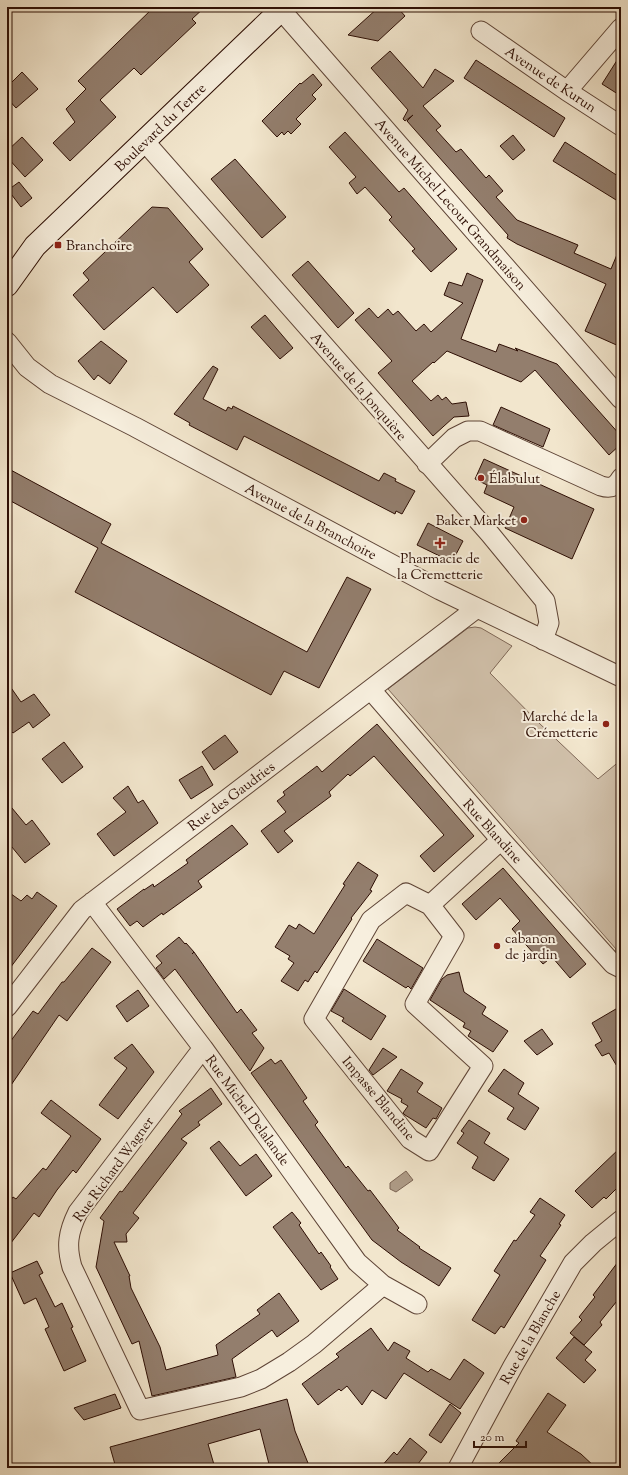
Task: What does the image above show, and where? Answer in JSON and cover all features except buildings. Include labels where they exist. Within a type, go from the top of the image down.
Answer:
[{"type":"main road","name":"Boulevard du Tertre","points":[[7,285],[34,246],[145,142],[282,8]]},
{"type":"main road","name":"Boulevard du Tertre","points":[[7,262],[34,246]]},
{"type":"street","name":"Avenue Michel Lecour Grandmaison","points":[[282,8],[621,399]]},
{"type":"street","points":[[567,91],[621,28]]},
{"type":"street","name":"Avenue de Kurun","points":[[480,31],[621,126]]},
{"type":"street","name":"Avenue de la Jonquière","points":[[145,142],[490,534],[545,601],[549,624],[543,640]]},
{"type":"street","name":"Avenue de la Branchoire","points":[[7,342],[27,367]]},
{"type":"street","name":"Avenue de la Branchoire","points":[[7,358],[27,367],[50,384],[142,431],[440,590],[621,677]]},
{"type":"street","points":[[427,464],[454,438],[468,430],[480,431],[605,487],[613,487],[618,484],[621,478]]},
{"type":"street","name":"Rue des Gaudries","points":[[7,1007],[82,910],[477,608]]},
{"type":"street","name":"Rue Blandine","points":[[371,690],[501,840],[614,964],[621,968]]},
{"type":"street","points":[[430,905],[501,840]]},
{"type":"street","name":"Impasse Blandine","points":[[406,893],[430,905],[454,936],[415,1004],[483,1066],[429,1151],[410,1139],[314,1019],[371,920],[406,893]]},
{"type":"street","name":"Rue Michel Delalande","points":[[92,902],[203,1048],[357,1262],[384,1285],[417,1304]]},
{"type":"street","name":"Rue Richard Wagner","points":[[203,1048],[78,1212],[69,1233],[69,1251],[72,1267],[140,1410],[240,1387],[261,1380],[314,1344],[384,1285]]},
{"type":"street","name":"Rue de la Blanche","points":[[458,1468],[513,1366],[573,1263],[593,1243],[621,1220]]},
{"type":"shaded area","points":[[468,628],[481,628],[512,646],[490,673],[539,723],[598,779],[621,760],[621,956],[615,951],[616,949],[388,689]]},
{"type":"shaded area","points":[[406,1171],[413,1180],[396,1192],[390,1189],[390,1183]]},
{"type":"place","name":"Branchoire","points":[[58,245]]},
{"type":"place","name":"Élabulut","points":[[481,478]]},
{"type":"place","name":"Baker Market","points":[[524,520]]},
{"type":"place","name":"Pharmacie de la Cremetterie","points":[[440,543]]},
{"type":"place","name":"Marché de la Crémetterie","points":[[606,724]]},
{"type":"place","name":"cabanon de jardin","points":[[497,946]]}]
